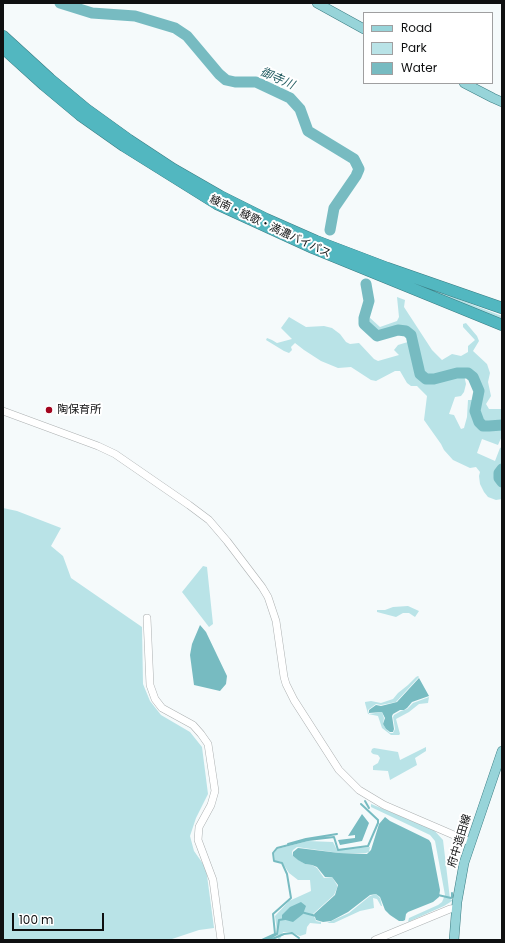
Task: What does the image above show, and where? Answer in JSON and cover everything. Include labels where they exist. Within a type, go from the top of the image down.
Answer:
[{"type":"highway","name":"綾南・綾歌・満濃バイパス","points":[[3,36],[62,89],[124,141]]},
{"type":"highway","name":"綾南・綾歌・満濃バイパス","points":[[3,48],[80,115],[220,196],[314,245],[385,272],[502,325]]},
{"type":"highway","name":"綾南・綾歌・満濃バイパス","points":[[385,272],[502,308]]},
{"type":"main road","points":[[316,3],[363,28]]},
{"type":"main road","points":[[466,84],[502,102]]},
{"type":"main road","name":"府中造田線","points":[[454,940],[464,863],[502,751]]},
{"type":"street","points":[[3,411],[98,446],[115,454],[209,520],[227,541],[268,597],[276,621],[284,677],[289,690],[340,770],[359,790],[384,805],[470,842]]},
{"type":"street","points":[[147,618],[150,685],[154,699],[162,708],[192,725],[208,744],[215,791],[199,827],[198,840],[213,880],[221,940]]},
{"type":"street","points":[[375,940],[450,909],[457,908]]},
{"type":"green space","points":[[386,271],[502,316],[502,320],[483,313]]},
{"type":"green space","points":[[397,297],[405,300],[404,307],[432,350],[442,360],[452,354],[461,356],[468,352],[468,346],[475,340],[463,327],[463,324],[466,323],[477,336],[479,341],[473,351],[487,364],[490,373],[488,382],[491,396],[486,404],[489,409],[502,409],[502,423],[484,424],[480,421],[476,410],[481,392],[474,376],[464,371],[450,372],[434,378],[423,377],[412,334],[407,330],[398,328],[377,335],[365,323],[365,319],[369,317],[380,327],[397,321],[399,317]]},
{"type":"green space","points":[[289,317],[306,327],[324,326],[332,328],[340,334],[346,342],[350,344],[359,343],[374,359],[378,361],[399,355],[394,350],[398,345],[411,341],[419,374],[422,379],[427,381],[434,381],[462,373],[466,384],[464,392],[461,396],[455,397],[449,414],[454,415],[461,429],[464,428],[467,417],[468,400],[476,400],[473,411],[478,423],[483,427],[489,428],[502,427],[502,436],[498,445],[482,439],[477,453],[495,461],[500,448],[502,447],[502,467],[498,472],[498,478],[502,483],[502,499],[496,500],[488,497],[480,484],[480,472],[476,467],[470,468],[453,460],[444,450],[424,420],[427,396],[417,386],[411,386],[407,383],[400,371],[395,371],[376,381],[371,380],[351,367],[338,368],[321,361],[295,343],[291,347],[292,350],[289,353],[266,340],[267,338],[277,343],[292,339],[281,328]]},
{"type":"green space","points":[[3,508],[17,511],[61,528],[51,546],[63,556],[71,578],[142,627],[143,684],[150,701],[161,715],[190,732],[202,747],[208,794],[196,818],[190,836],[194,851],[206,868],[214,928],[199,930],[169,940],[3,940]]},
{"type":"green space","points":[[203,566],[207,567],[213,624],[209,627],[182,592]]},
{"type":"green space","points":[[408,606],[419,611],[415,617],[409,613],[403,613],[396,617],[377,612],[377,610]]},
{"type":"green space","points":[[418,676],[419,677],[396,702],[381,705],[376,704],[368,710],[369,714],[382,712],[384,718],[383,724],[390,733],[393,733],[395,729],[394,715],[407,709],[413,703],[429,697],[428,703],[419,704],[409,712],[396,719],[400,734],[391,735],[382,728],[378,716],[368,714],[365,702],[371,701],[381,703],[393,699]]},
{"type":"green space","points":[[426,747],[426,751],[415,758],[417,765],[390,780],[388,771],[373,770],[373,766],[378,763],[380,758],[378,755],[371,752],[374,748],[398,752],[400,760]]},
{"type":"green space","points":[[371,804],[433,829],[443,840],[450,899],[452,901],[408,922],[409,918],[438,905],[442,902],[445,895],[435,841],[430,835],[371,807]]},
{"type":"green space","points":[[308,841],[333,842],[337,850],[370,847],[369,852],[366,853],[339,853],[297,847],[293,850],[293,856],[305,864],[312,865],[317,868],[324,878],[332,877],[337,885],[337,888],[334,895],[313,914],[316,921],[321,922],[321,924],[310,923],[307,927],[306,934],[300,936],[290,932],[283,932],[280,939],[278,939],[275,916],[289,901],[311,891],[310,880],[298,880],[289,873],[282,862],[275,861],[274,853],[277,849]]},
{"type":"green space","points":[[376,894],[380,898],[382,906],[377,899],[373,898],[374,908],[360,911],[334,923],[327,923],[349,913],[370,896]]},
{"type":"water","points":[[200,625],[206,632],[227,676],[226,684],[220,691],[194,685],[190,655],[192,644]]},
{"type":"water","points":[[419,678],[429,696],[412,702],[404,710],[400,710],[393,714],[394,729],[393,732],[390,732],[383,724],[385,718],[382,712],[369,713],[369,710],[376,705],[381,706],[397,702]]},
{"type":"water","points":[[362,814],[369,823],[362,841],[340,845],[338,840],[355,838],[355,835],[348,836]]},
{"type":"water","points":[[385,817],[390,821],[429,840],[431,843],[440,890],[439,897],[433,902],[408,912],[405,920],[403,921],[399,921],[385,910],[380,897],[376,894],[370,895],[348,912],[331,921],[323,922],[316,920],[314,914],[335,895],[338,885],[332,877],[325,877],[317,867],[305,864],[298,860],[293,856],[293,852],[298,848],[339,853],[367,854],[371,850],[379,824]]},
{"type":"water","points":[[301,902],[306,906],[303,914],[293,922],[282,919],[282,915],[290,907]]},
{"type":"waterway","name":"御寺川","points":[[60,3],[92,13],[135,16],[175,28],[187,36],[219,74],[226,80],[235,82],[256,82],[290,98],[300,109],[308,131],[354,159],[359,169],[356,176],[334,208],[330,230]]},
{"type":"waterway","name":"御寺川","points":[[366,284],[369,301],[364,318],[364,324],[377,336],[398,330],[406,331],[411,335],[420,374],[426,379],[434,379],[457,373],[468,373],[473,377],[479,391],[475,411],[479,422],[483,426],[502,425]]},
{"type":"waterway","name":"御寺川","points":[[502,469],[499,473],[499,478],[502,482]]},
{"type":"waterway","points":[[365,801],[369,808]]},
{"type":"waterway","points":[[262,940],[275,934],[273,914],[291,898],[287,874],[282,863],[274,861],[273,853],[277,848],[308,840],[334,837],[338,850],[368,846],[378,820],[361,804]]},
{"type":"waterway","points":[[288,844],[306,839],[337,834]]},
{"type":"waterway","points":[[438,895],[451,898],[452,893]]},
{"type":"waterway","points":[[301,912],[316,916]]},
{"type":"waterway","points":[[266,940],[277,934],[279,920],[285,919]]},
{"type":"waterway","points":[[270,940],[284,934],[292,933],[299,938]]},
{"type":"place","name":"陶保育所","points":[[49,410]]}]
